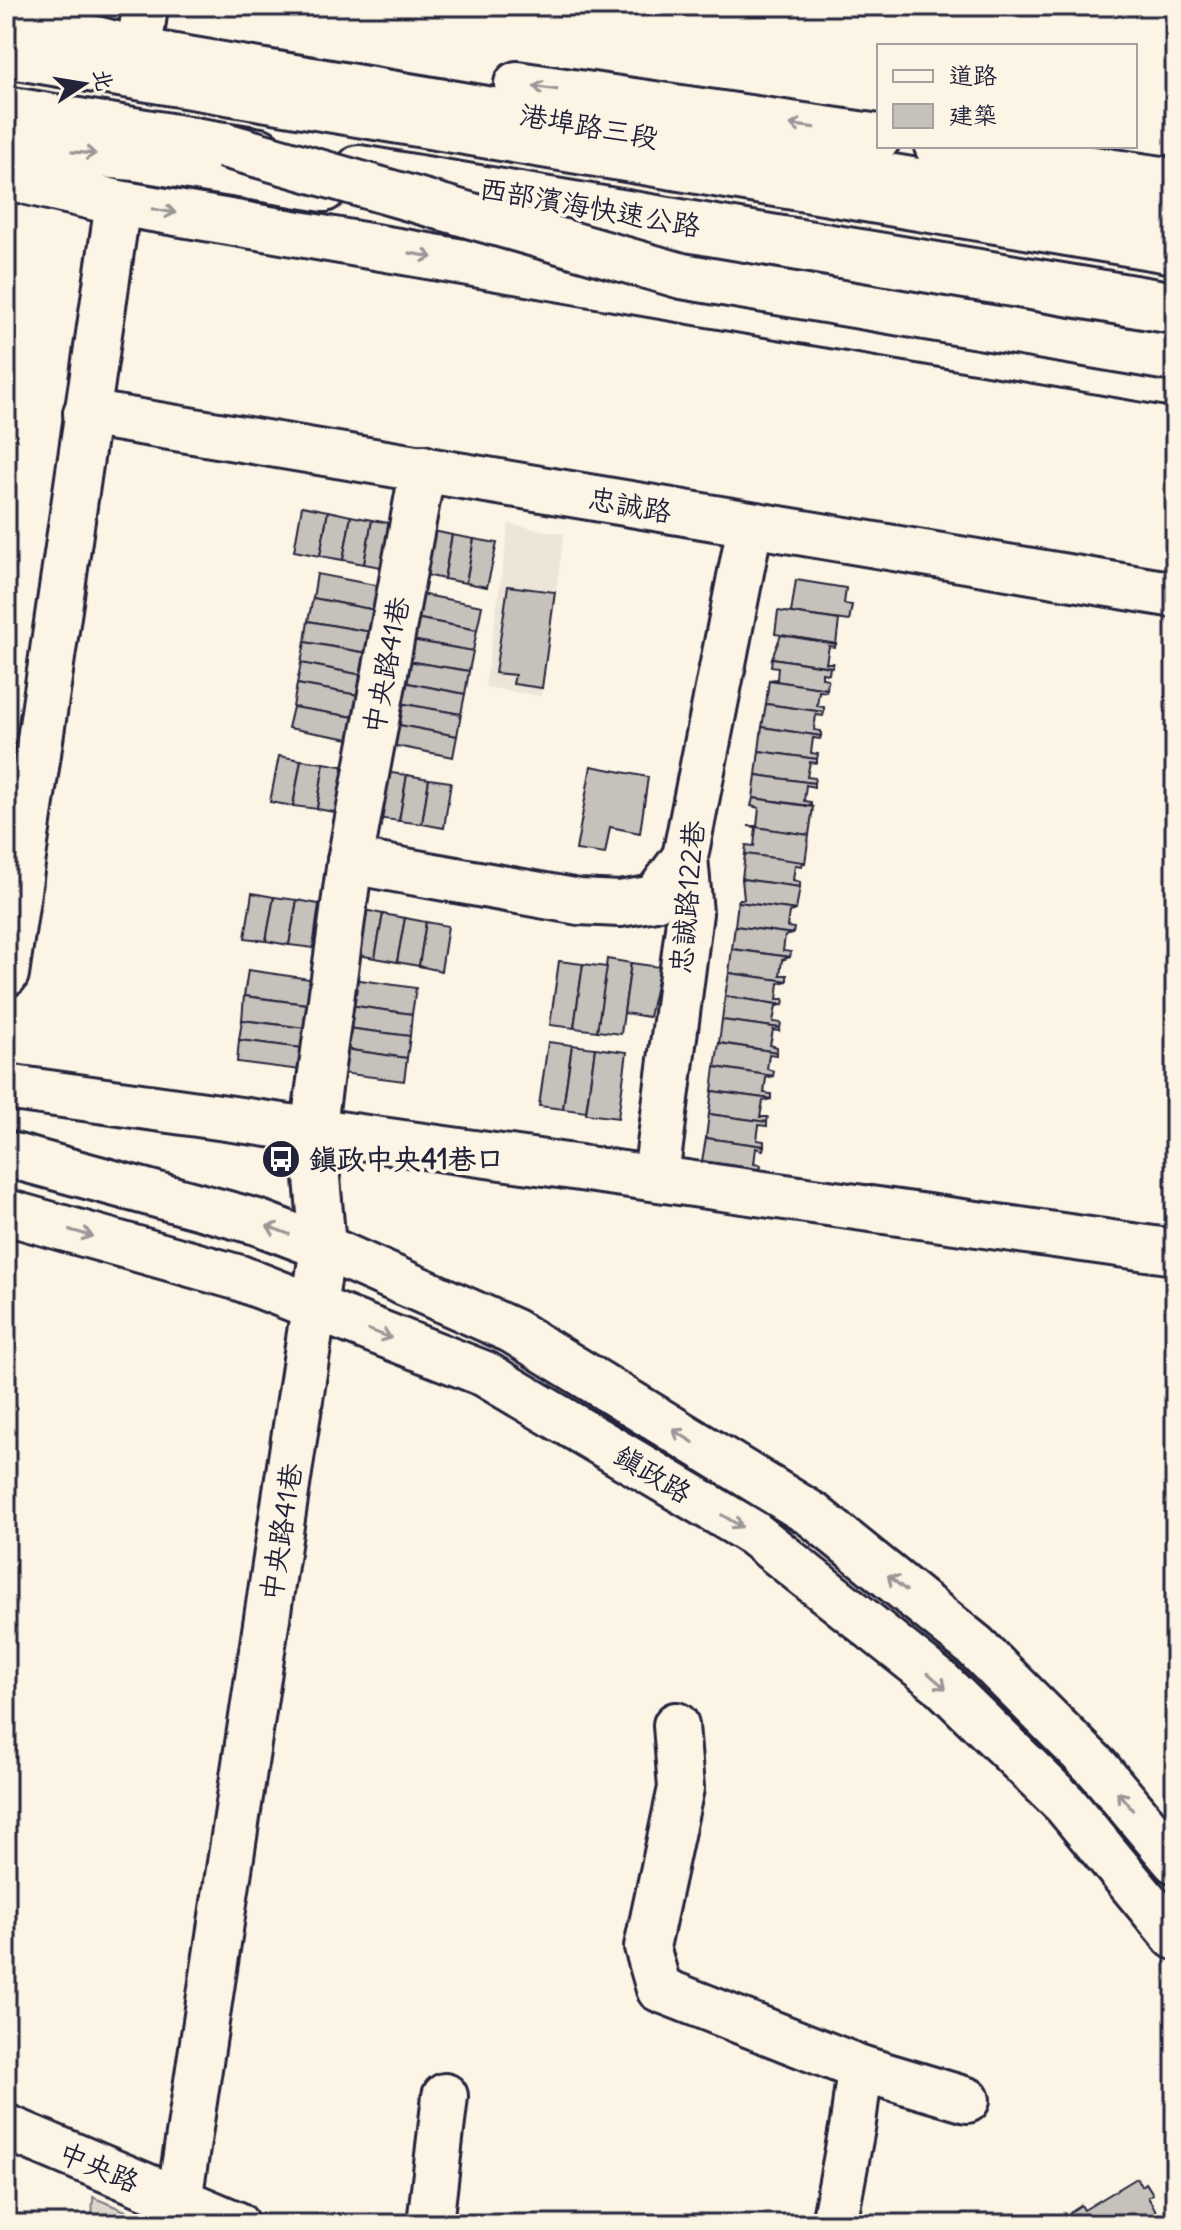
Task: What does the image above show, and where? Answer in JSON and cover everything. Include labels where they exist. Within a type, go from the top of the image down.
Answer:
[{"type":"main road","name":"港埠路三段","points":[[18,6],[144,17],[877,137]]},
{"type":"main road","name":"港埠路三段","points":[[6,16],[151,53],[1175,224]]},
{"type":"main road","name":"西部濱海快速公路","points":[[6,55],[1175,251]]},
{"type":"main road","name":"西部濱海快速公路","points":[[6,109],[1175,305]]},
{"type":"main road","points":[[224,145],[682,276],[1175,359]]},
{"type":"main road","points":[[6,146],[135,158],[1175,332]]},
{"type":"main road","points":[[951,148],[1175,181]]},
{"type":"main road","points":[[6,177],[118,203],[1175,384]]},
{"type":"main road","points":[[6,974],[118,203]]},
{"type":"main road","name":"忠誠路","points":[[86,413],[1175,595]]},
{"type":"main road","name":"中央路41巷","points":[[179,2201],[323,1247],[313,1132],[350,861],[423,468]]},
{"type":"main road","name":"忠誠路122巷","points":[[656,1176],[690,913],[685,857],[750,526]]},
{"type":"main road","points":[[350,861],[579,902],[620,904],[655,898],[685,857]]},
{"type":"main road","points":[[6,1087],[313,1132],[656,1176],[1175,1252]]},
{"type":"main road","name":"鎮政路","points":[[6,1154],[257,1222],[323,1247],[513,1331],[813,1515],[975,1646],[1098,1769],[1175,1861]]},
{"type":"main road","name":"鎮政路","points":[[6,1212],[240,1278],[485,1374],[753,1533],[940,1682],[1065,1804],[1175,1937]]},
{"type":"main road","points":[[676,1725],[681,1788],[647,1947],[659,1989],[860,2068],[967,2100]]},
{"type":"main road","points":[[834,2224],[860,2068]]},
{"type":"main road","points":[[430,2224],[445,2096]]},
{"type":"main road","name":"中央路","points":[[6,2127],[236,2224]]},
{"type":"path","points":[[102,2224],[102,2215],[125,2224]]},
{"type":"shaded area","points":[[509,524],[564,534],[541,696],[485,687]]},
{"type":"shaded area","points":[[93,2197],[97,2199],[157,2224],[92,2224]]},
{"type":"building","points":[[302,506],[328,511],[320,556],[294,551]]},
{"type":"building","points":[[328,511],[351,516],[343,560],[320,556]]},
{"type":"building","points":[[351,516],[372,520],[364,564],[343,560]]},
{"type":"building","points":[[372,520],[394,524],[387,568],[364,564]]},
{"type":"building","points":[[429,530],[452,535],[444,579],[421,574]]},
{"type":"building","points":[[452,535],[474,539],[466,583],[444,579]]},
{"type":"building","points":[[474,539],[497,543],[487,587],[466,583]]},
{"type":"building","points":[[317,574],[380,586],[375,610],[313,598]]},
{"type":"building","points":[[796,580],[846,588],[844,604],[852,605],[849,621],[791,613]]},
{"type":"building","points":[[508,586],[555,592],[542,688],[513,684],[515,675],[495,673]]},
{"type":"building","points":[[420,594],[482,606],[477,630],[415,618]]},
{"type":"building","points":[[313,598],[375,610],[371,632],[308,621]]},
{"type":"building","points":[[778,611],[839,620],[836,644],[775,634]]},
{"type":"building","points":[[415,618],[477,630],[473,651],[411,640]]},
{"type":"building","points":[[308,621],[371,632],[367,653],[305,642]]},
{"type":"building","points":[[781,635],[836,644],[835,647],[829,646],[826,663],[833,663],[832,667],[772,658]]},
{"type":"building","points":[[411,640],[473,651],[469,671],[407,661]]},
{"type":"building","points":[[305,642],[367,653],[362,675],[301,663]]},
{"type":"building","points":[[772,658],[830,667],[829,674],[822,673],[822,678],[828,679],[827,689],[769,680],[777,679],[778,667],[771,666]]},
{"type":"building","points":[[407,661],[469,671],[465,694],[403,682]]},
{"type":"building","points":[[301,663],[362,675],[358,695],[297,684]]},
{"type":"building","points":[[769,680],[827,689],[826,692],[819,691],[817,706],[824,707],[824,712],[766,704]]},
{"type":"building","points":[[403,682],[465,694],[461,714],[399,703]]},
{"type":"building","points":[[297,684],[358,695],[354,717],[293,707]]},
{"type":"building","points":[[399,703],[461,714],[457,736],[394,724]]},
{"type":"building","points":[[766,704],[824,712],[823,716],[816,715],[814,730],[821,731],[821,736],[762,727]]},
{"type":"building","points":[[293,707],[354,717],[350,739],[288,728]]},
{"type":"building","points":[[394,724],[457,736],[453,757],[391,745]]},
{"type":"building","points":[[762,727],[821,736],[820,739],[813,738],[811,753],[818,754],[817,759],[759,751]]},
{"type":"building","points":[[759,751],[817,759],[817,763],[810,762],[807,777],[815,778],[814,783],[756,775]]},
{"type":"building","points":[[279,756],[301,760],[293,806],[270,802]]},
{"type":"building","points":[[301,760],[324,763],[317,809],[293,806]]},
{"type":"building","points":[[324,763],[347,767],[340,813],[317,809]]},
{"type":"building","points":[[591,766],[648,777],[640,833],[610,827],[605,854],[576,850]]},
{"type":"building","points":[[384,772],[407,775],[399,821],[376,818]]},
{"type":"building","points":[[407,775],[429,779],[422,824],[399,821]]},
{"type":"building","points":[[756,775],[814,783],[814,787],[806,785],[804,801],[811,802],[811,806],[753,798]]},
{"type":"building","points":[[429,779],[451,782],[444,828],[422,824]]},
{"type":"building","points":[[753,798],[813,807],[809,835],[748,826],[757,826],[759,808],[751,806]]},
{"type":"building","points":[[756,827],[809,835],[805,863],[745,854],[746,845],[754,846]]},
{"type":"building","points":[[745,854],[803,862],[802,866],[795,865],[793,880],[800,882],[800,887],[742,879]]},
{"type":"building","points":[[742,879],[800,887],[796,910],[738,902],[744,899]]},
{"type":"building","points":[[252,893],[274,897],[266,941],[245,938]]},
{"type":"building","points":[[274,897],[297,900],[289,945],[266,941]]},
{"type":"building","points":[[297,900],[319,904],[313,948],[289,945]]},
{"type":"building","points":[[738,902],[796,910],[789,912],[787,927],[794,928],[793,934],[735,926]]},
{"type":"building","points":[[360,909],[383,914],[375,958],[353,954]]},
{"type":"building","points":[[383,914],[405,918],[397,962],[375,958]]},
{"type":"building","points":[[405,918],[426,922],[419,966],[397,962]]},
{"type":"building","points":[[426,922],[448,926],[441,971],[419,966]]},
{"type":"building","points":[[735,926],[793,934],[785,936],[783,951],[791,952],[790,957],[732,949]]},
{"type":"building","points":[[732,949],[790,957],[782,960],[780,975],[787,975],[787,981],[729,973]]},
{"type":"building","points":[[607,959],[631,963],[621,1034],[597,1031]]},
{"type":"building","points":[[559,961],[583,964],[574,1028],[550,1025]]},
{"type":"building","points":[[631,963],[660,967],[649,1017],[624,1013]]},
{"type":"building","points":[[583,964],[607,967],[597,1031],[574,1028]]},
{"type":"building","points":[[248,970],[310,979],[307,1004],[244,996]]},
{"type":"building","points":[[729,973],[787,981],[779,983],[777,999],[784,999],[783,1005],[725,996]]},
{"type":"building","points":[[353,979],[416,988],[412,1014],[349,1005]]},
{"type":"building","points":[[244,996],[307,1004],[305,1028],[242,1020]]},
{"type":"building","points":[[725,996],[783,1005],[776,1006],[773,1022],[781,1023],[780,1028],[722,1020]]},
{"type":"building","points":[[349,1005],[412,1014],[410,1036],[347,1028]]},
{"type":"building","points":[[242,1020],[305,1028],[302,1048],[239,1040]]},
{"type":"building","points":[[722,1020],[780,1028],[779,1031],[773,1030],[770,1045],[777,1047],[777,1052],[719,1043]]},
{"type":"building","points":[[347,1028],[410,1036],[407,1058],[344,1049]]},
{"type":"building","points":[[239,1040],[302,1048],[300,1070],[237,1062]]},
{"type":"building","points":[[548,1042],[572,1045],[563,1109],[539,1106]]},
{"type":"building","points":[[719,1043],[777,1052],[777,1055],[769,1054],[767,1069],[774,1071],[773,1076],[715,1067]]},
{"type":"building","points":[[572,1045],[595,1048],[586,1112],[563,1109]]},
{"type":"building","points":[[595,1048],[627,1052],[618,1118],[586,1114]]},
{"type":"building","points":[[344,1049],[407,1058],[404,1081],[341,1073]]},
{"type":"building","points":[[715,1067],[773,1076],[766,1078],[764,1093],[771,1094],[771,1099],[712,1091]]},
{"type":"building","points":[[712,1091],[771,1099],[763,1101],[760,1117],[768,1117],[767,1122],[709,1114]]},
{"type":"building","points":[[709,1114],[767,1122],[767,1126],[759,1125],[757,1140],[764,1141],[764,1146],[706,1138]]},
{"type":"building","points":[[706,1138],[764,1146],[763,1150],[756,1148],[754,1164],[761,1165],[760,1170],[702,1161]]},
{"type":"building","points":[[1137,2178],[1142,2186],[1146,2183],[1153,2194],[1148,2197],[1159,2216],[1171,2210],[1175,2224],[1073,2224],[1070,2212],[1081,2205],[1084,2210]]},
{"type":"place","name":"鎮政中央41巷口","points":[[281,1159]]}]
